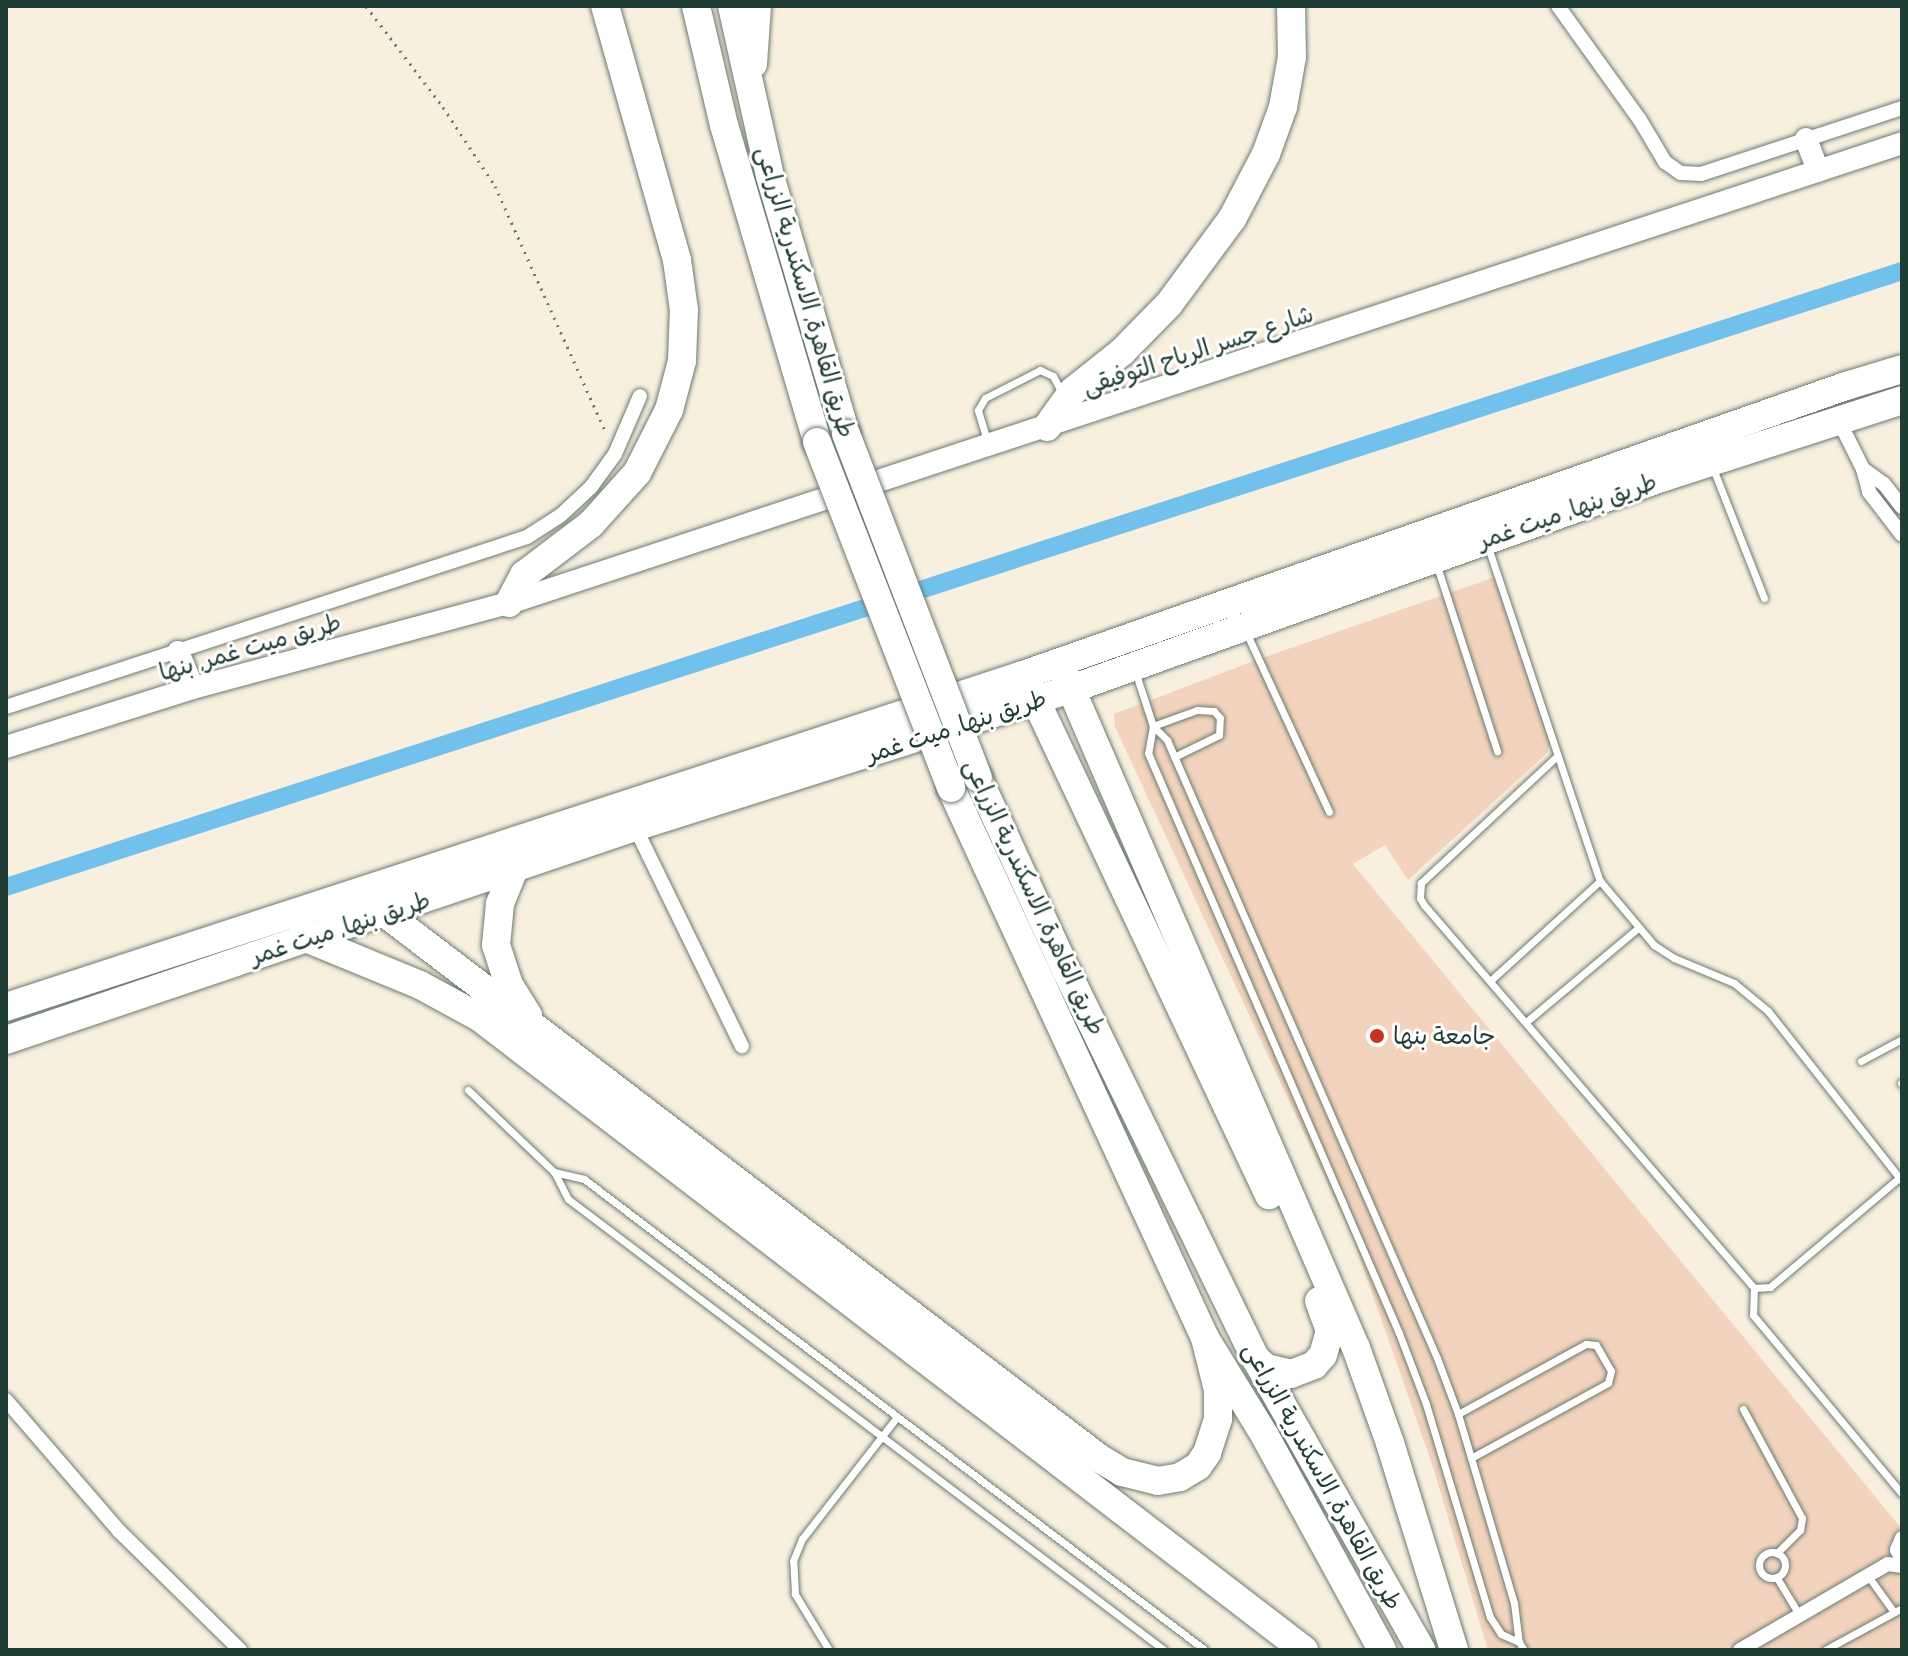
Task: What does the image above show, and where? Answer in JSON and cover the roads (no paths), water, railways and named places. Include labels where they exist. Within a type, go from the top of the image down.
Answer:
[{"type":"highway","points":[[509,603],[524,575],[591,524],[637,473],[665,422],[682,361],[684,310],[677,260],[605,6]]},
{"type":"highway","name":"طريق القاهرة, الاسكندرية الزراعى","points":[[696,6],[724,125],[817,442],[951,788],[1205,1338],[1265,1436],[1382,1650]]},
{"type":"highway","name":"طريق القاهرة, الاسكندرية الزراعى","points":[[732,6],[770,176],[846,434],[978,778],[1067,972],[1256,1359],[1421,1650]]},
{"type":"highway","points":[[751,101],[757,6]]},
{"type":"highway","points":[[1062,415],[1169,304],[1232,219],[1266,154],[1283,107],[1292,57],[1291,6]]},
{"type":"highway","name":"طريق بنها, ميت غمر","points":[[6,1007],[1023,675],[1834,390],[1902,369]]},
{"type":"highway","name":"طريق بنها, ميت غمر","points":[[6,1040],[635,827],[1036,701],[1485,539],[1902,400]]},
{"type":"highway","points":[[1060,662],[1356,1348],[1390,1443],[1454,1650]]},
{"type":"highway","points":[[1023,675],[1328,1318],[1328,1343],[1314,1365],[1291,1374],[1266,1368],[1256,1359]]},
{"type":"highway","points":[[979,718],[1016,724],[1041,737],[1063,755]]},
{"type":"highway","points":[[514,869],[500,904],[496,945],[509,985],[538,1033]]},
{"type":"highway","points":[[356,891],[538,1033],[1086,1448],[1122,1472],[1158,1481],[1180,1477],[1198,1466],[1207,1453],[1218,1419],[1218,1390],[1205,1338]]},
{"type":"highway","points":[[294,912],[306,938],[420,985],[479,1017],[1304,1650]]},
{"type":"main road","points":[[1806,139],[1818,171]]},
{"type":"main road","name":"شارع جسر الرياح التوفيقى","points":[[509,603],[989,446],[1062,415],[1902,143]]},
{"type":"main road","name":"طريق ميت غمر, بنها","points":[[6,747],[193,688],[509,603]]},
{"type":"main road","points":[[178,652],[193,688]]},
{"type":"street","points":[[1558,6],[1634,110],[1665,162],[1681,173],[1701,174],[1902,108]]},
{"type":"street","points":[[6,707],[509,546],[545,527],[577,501],[615,454],[640,396]]},
{"type":"street","points":[[1839,421],[1863,469],[1869,492],[1902,535]]},
{"type":"street","points":[[1863,469],[1884,484],[1902,507]]},
{"type":"street","points":[[635,827],[742,1046]]},
{"type":"street","points":[[6,1400],[119,1531],[240,1650]]},
{"type":"street","points":[[1902,1538],[1897,1550],[1902,1559]]},
{"type":"street","points":[[1740,1650],[1888,1564],[1902,1566]]},
{"type":"lane","points":[[989,446],[978,410],[985,398],[1040,370],[1053,376],[1062,415]]},
{"type":"lane","points":[[1710,462],[1764,598]]},
{"type":"lane","points":[[1485,539],[1600,881],[1638,928],[1674,958],[1734,983],[1760,1003],[1900,1179],[1770,1287],[1754,1288]]},
{"type":"lane","points":[[1434,557],[1497,751]]},
{"type":"lane","points":[[1243,626],[1329,812]]},
{"type":"lane","points":[[1125,640],[1153,726],[1167,740],[1458,1414],[1514,1603],[1519,1642],[1524,1650]]},
{"type":"lane","points":[[1153,726],[1205,708],[1220,718],[1219,735],[1174,757]]},
{"type":"lane","points":[[1153,726],[1148,753],[1413,1369],[1490,1617],[1501,1634],[1519,1642]]},
{"type":"lane","points":[[1556,757],[1421,883],[1420,898],[1754,1288]]},
{"type":"lane","points":[[1490,981],[1600,881]]},
{"type":"lane","points":[[1526,1022],[1638,928]]},
{"type":"lane","points":[[1861,1061],[1902,1039]]},
{"type":"lane","points":[[468,1090],[554,1172],[584,1179],[1205,1650]]},
{"type":"lane","points":[[554,1172],[556,1182],[568,1199],[1164,1650]]},
{"type":"lane","points":[[1754,1288],[1751,1301],[1753,1315],[1902,1494]]},
{"type":"lane","points":[[1458,1414],[1586,1344],[1596,1345],[1611,1371],[1608,1383],[1471,1458]]},
{"type":"lane","points":[[1743,1409],[1802,1518],[1800,1530],[1777,1553],[1766,1554],[1759,1562],[1766,1577],[1777,1578]]},
{"type":"lane","points":[[829,1650],[795,1594],[793,1561],[802,1539],[897,1417]]},
{"type":"lane","points":[[1777,1553],[1785,1566],[1777,1578]]},
{"type":"lane","points":[[1868,1576],[1894,1612]]},
{"type":"lane","points":[[1777,1578],[1800,1616]]},
{"type":"lane","points":[[1825,1650],[1902,1608]]},
{"type":"waterway","points":[[6,887],[1902,271]]},
{"type":"place","name":"جامعة بنها","points":[[1377,1036]]}]
